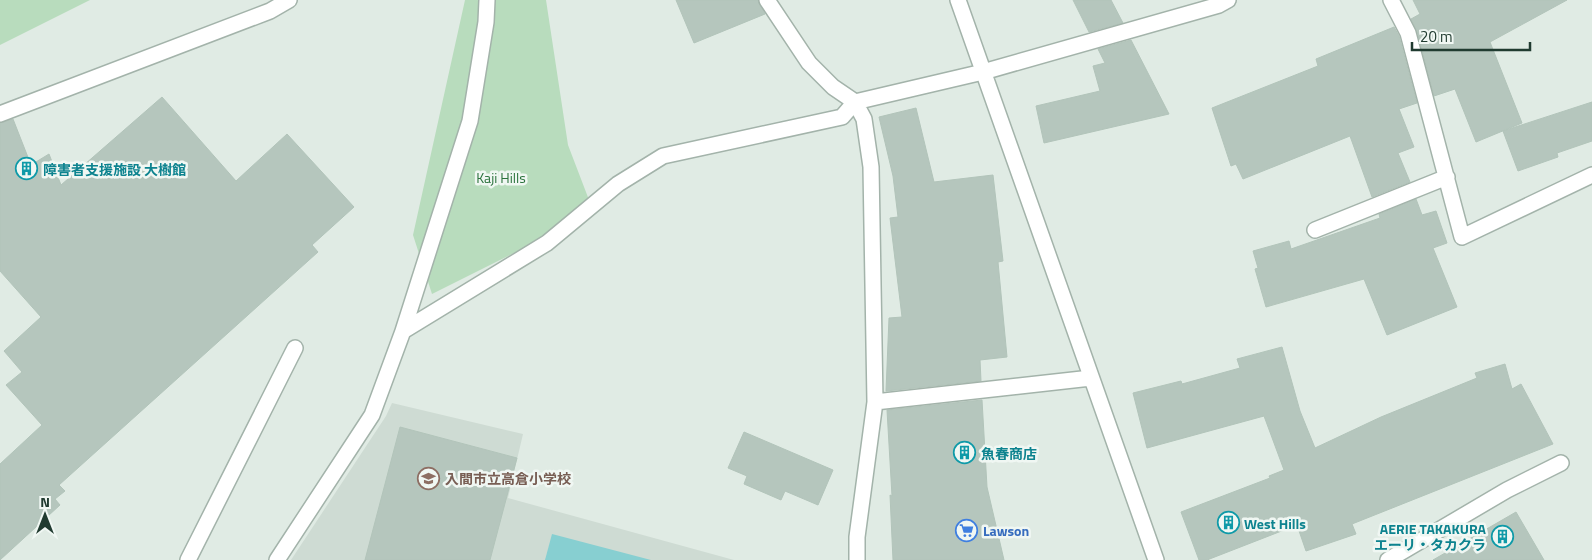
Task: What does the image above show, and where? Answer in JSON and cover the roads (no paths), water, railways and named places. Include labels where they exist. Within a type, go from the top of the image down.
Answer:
[{"type":"street","points":[[0,114],[270,11],[290,0]]},
{"type":"street","points":[[277,560],[372,415],[403,331],[470,121],[486,22],[487,0]]},
{"type":"street","points":[[767,0],[809,63],[833,87],[855,102],[864,119],[871,167],[875,402],[857,537],[857,560]]},
{"type":"street","points":[[958,0],[1156,560]]},
{"type":"street","points":[[403,331],[547,243],[618,184],[663,156],[842,117],[855,102],[982,72],[1219,5],[1228,0]]},
{"type":"street","points":[[1391,0],[1408,33],[1462,237],[1592,175]]},
{"type":"street","points":[[1315,230],[1447,176]]},
{"type":"street","points":[[188,560],[295,348]]},
{"type":"street","points":[[875,402],[1091,378]]},
{"type":"street","points":[[1388,560],[1507,490],[1561,463]]},
{"type":"water","points":[[552,534],[651,560],[545,560]]},
{"type":"place","name":"障害者支援施設 大樹館","points":[[27,169]]},
{"type":"place","name":"魚春商店","points":[[965,453]]},
{"type":"place","name":"入間市立高倉小学校","points":[[429,478]]},
{"type":"place","name":"West Hills","points":[[1228,523]]},
{"type":"place","name":"Lawson","points":[[967,530]]},
{"type":"place","name":"AERIE TAKAKURA エーリ・タカクラ","points":[[1502,536]]},
{"type":"park label","name":"Kaji Hills","points":[[501,177]]}]
